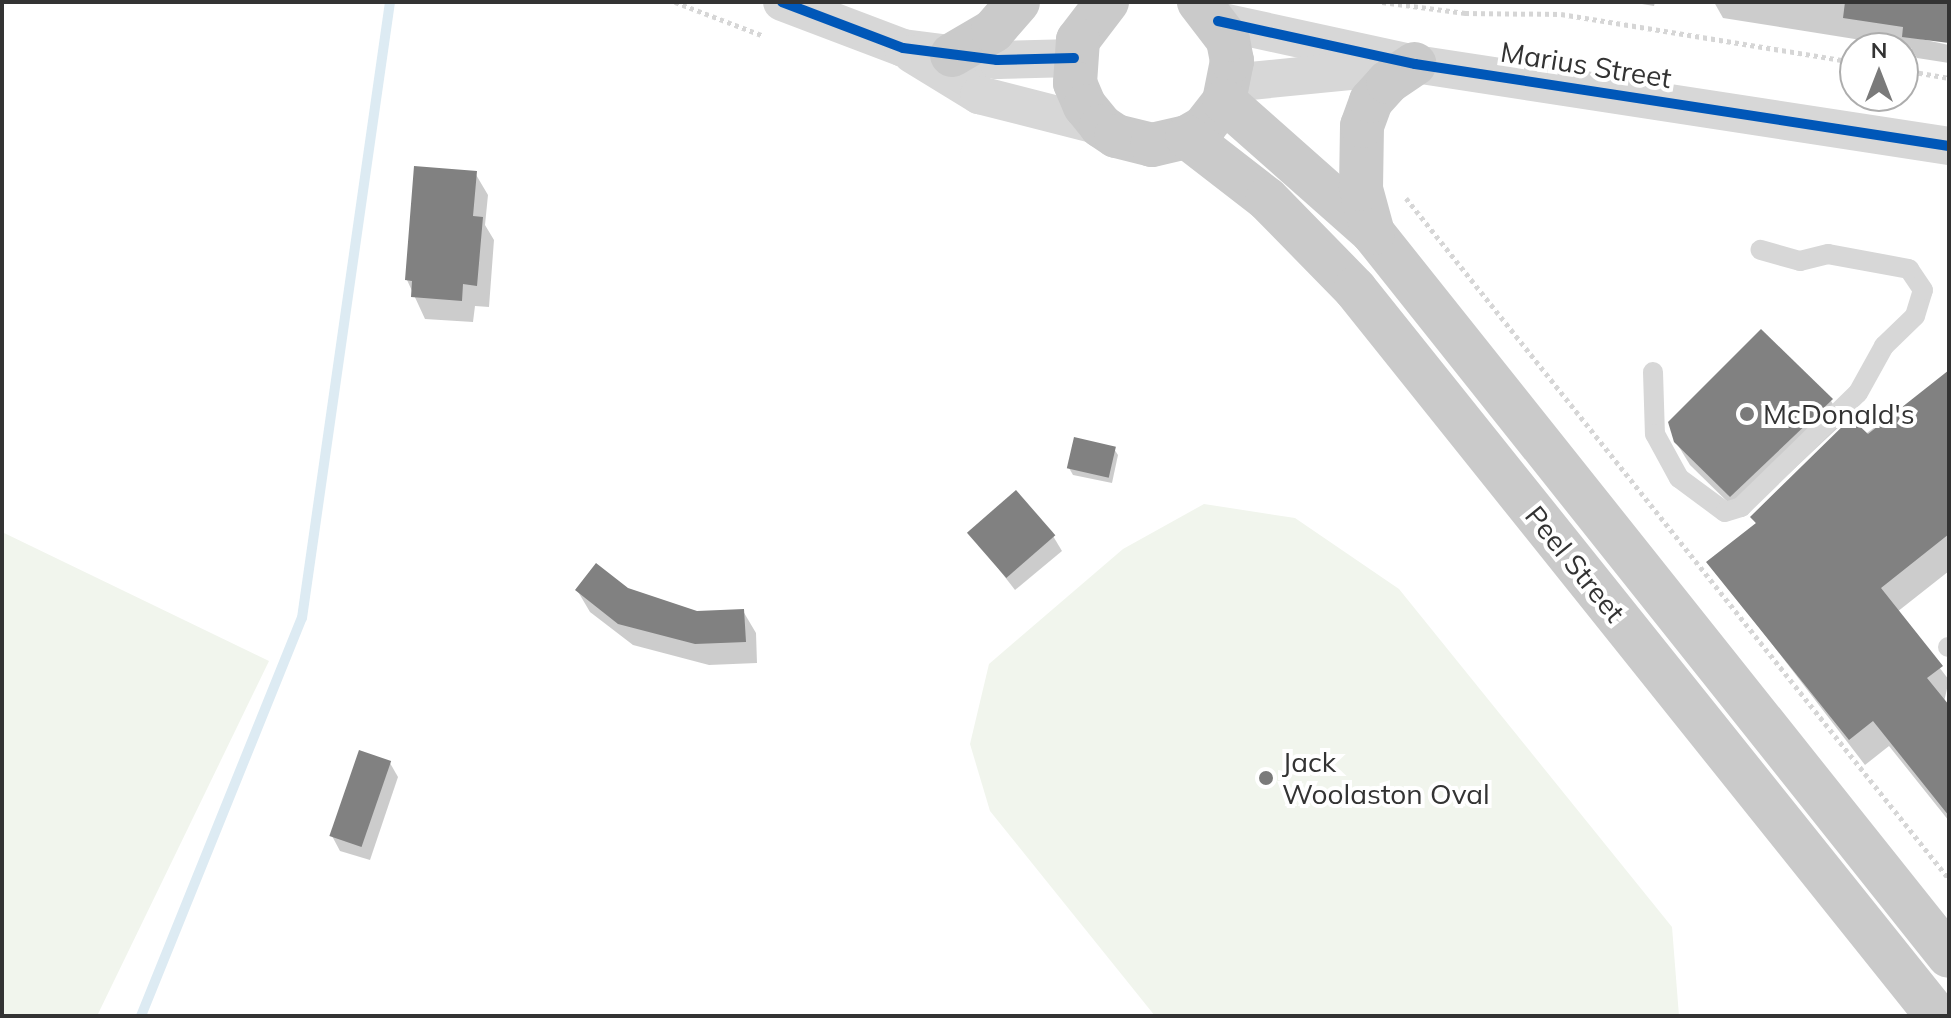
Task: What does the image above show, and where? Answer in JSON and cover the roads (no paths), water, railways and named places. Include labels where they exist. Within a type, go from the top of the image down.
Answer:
[{"type":"main road","points":[[952,55],[993,31],[1018,2]]},
{"type":"main road","points":[[1107,2],[1072,33],[1075,83],[1101,126],[1134,142],[1152,145],[1187,137],[1204,127],[1227,92],[1232,61],[1208,11]]},
{"type":"main road","points":[[1373,233],[1361,189],[1362,126],[1371,101],[1388,82],[1415,64]]},
{"type":"main road","name":"Peel Street","points":[[1227,92],[1373,233],[1949,956]]},
{"type":"main road","name":"Peel Street","points":[[1187,137],[1267,199],[1355,289],[1937,1016]]},
{"type":"street","points":[[782,2],[903,48],[979,95],[1101,126]]},
{"type":"street","name":"Marius Street","points":[[1208,11],[1415,64],[1949,146]]},
{"type":"street","points":[[903,48],[952,55],[1072,33]]},
{"type":"street","name":"Marius Street","points":[[1227,92],[1415,64]]},
{"type":"lane","points":[[1653,372],[1655,434],[1679,478],[1725,512],[1741,507],[1858,393],[1884,346],[1915,316],[1923,290],[1909,269],[1828,254],[1800,261],[1761,250]]},
{"type":"waterway","points":[[141,1016],[302,618],[390,2]]},
{"type":"place","name":"McDonald's","points":[[1747,414]]},
{"type":"place","name":"Jack Woolaston Oval","points":[[1266,778]]}]
